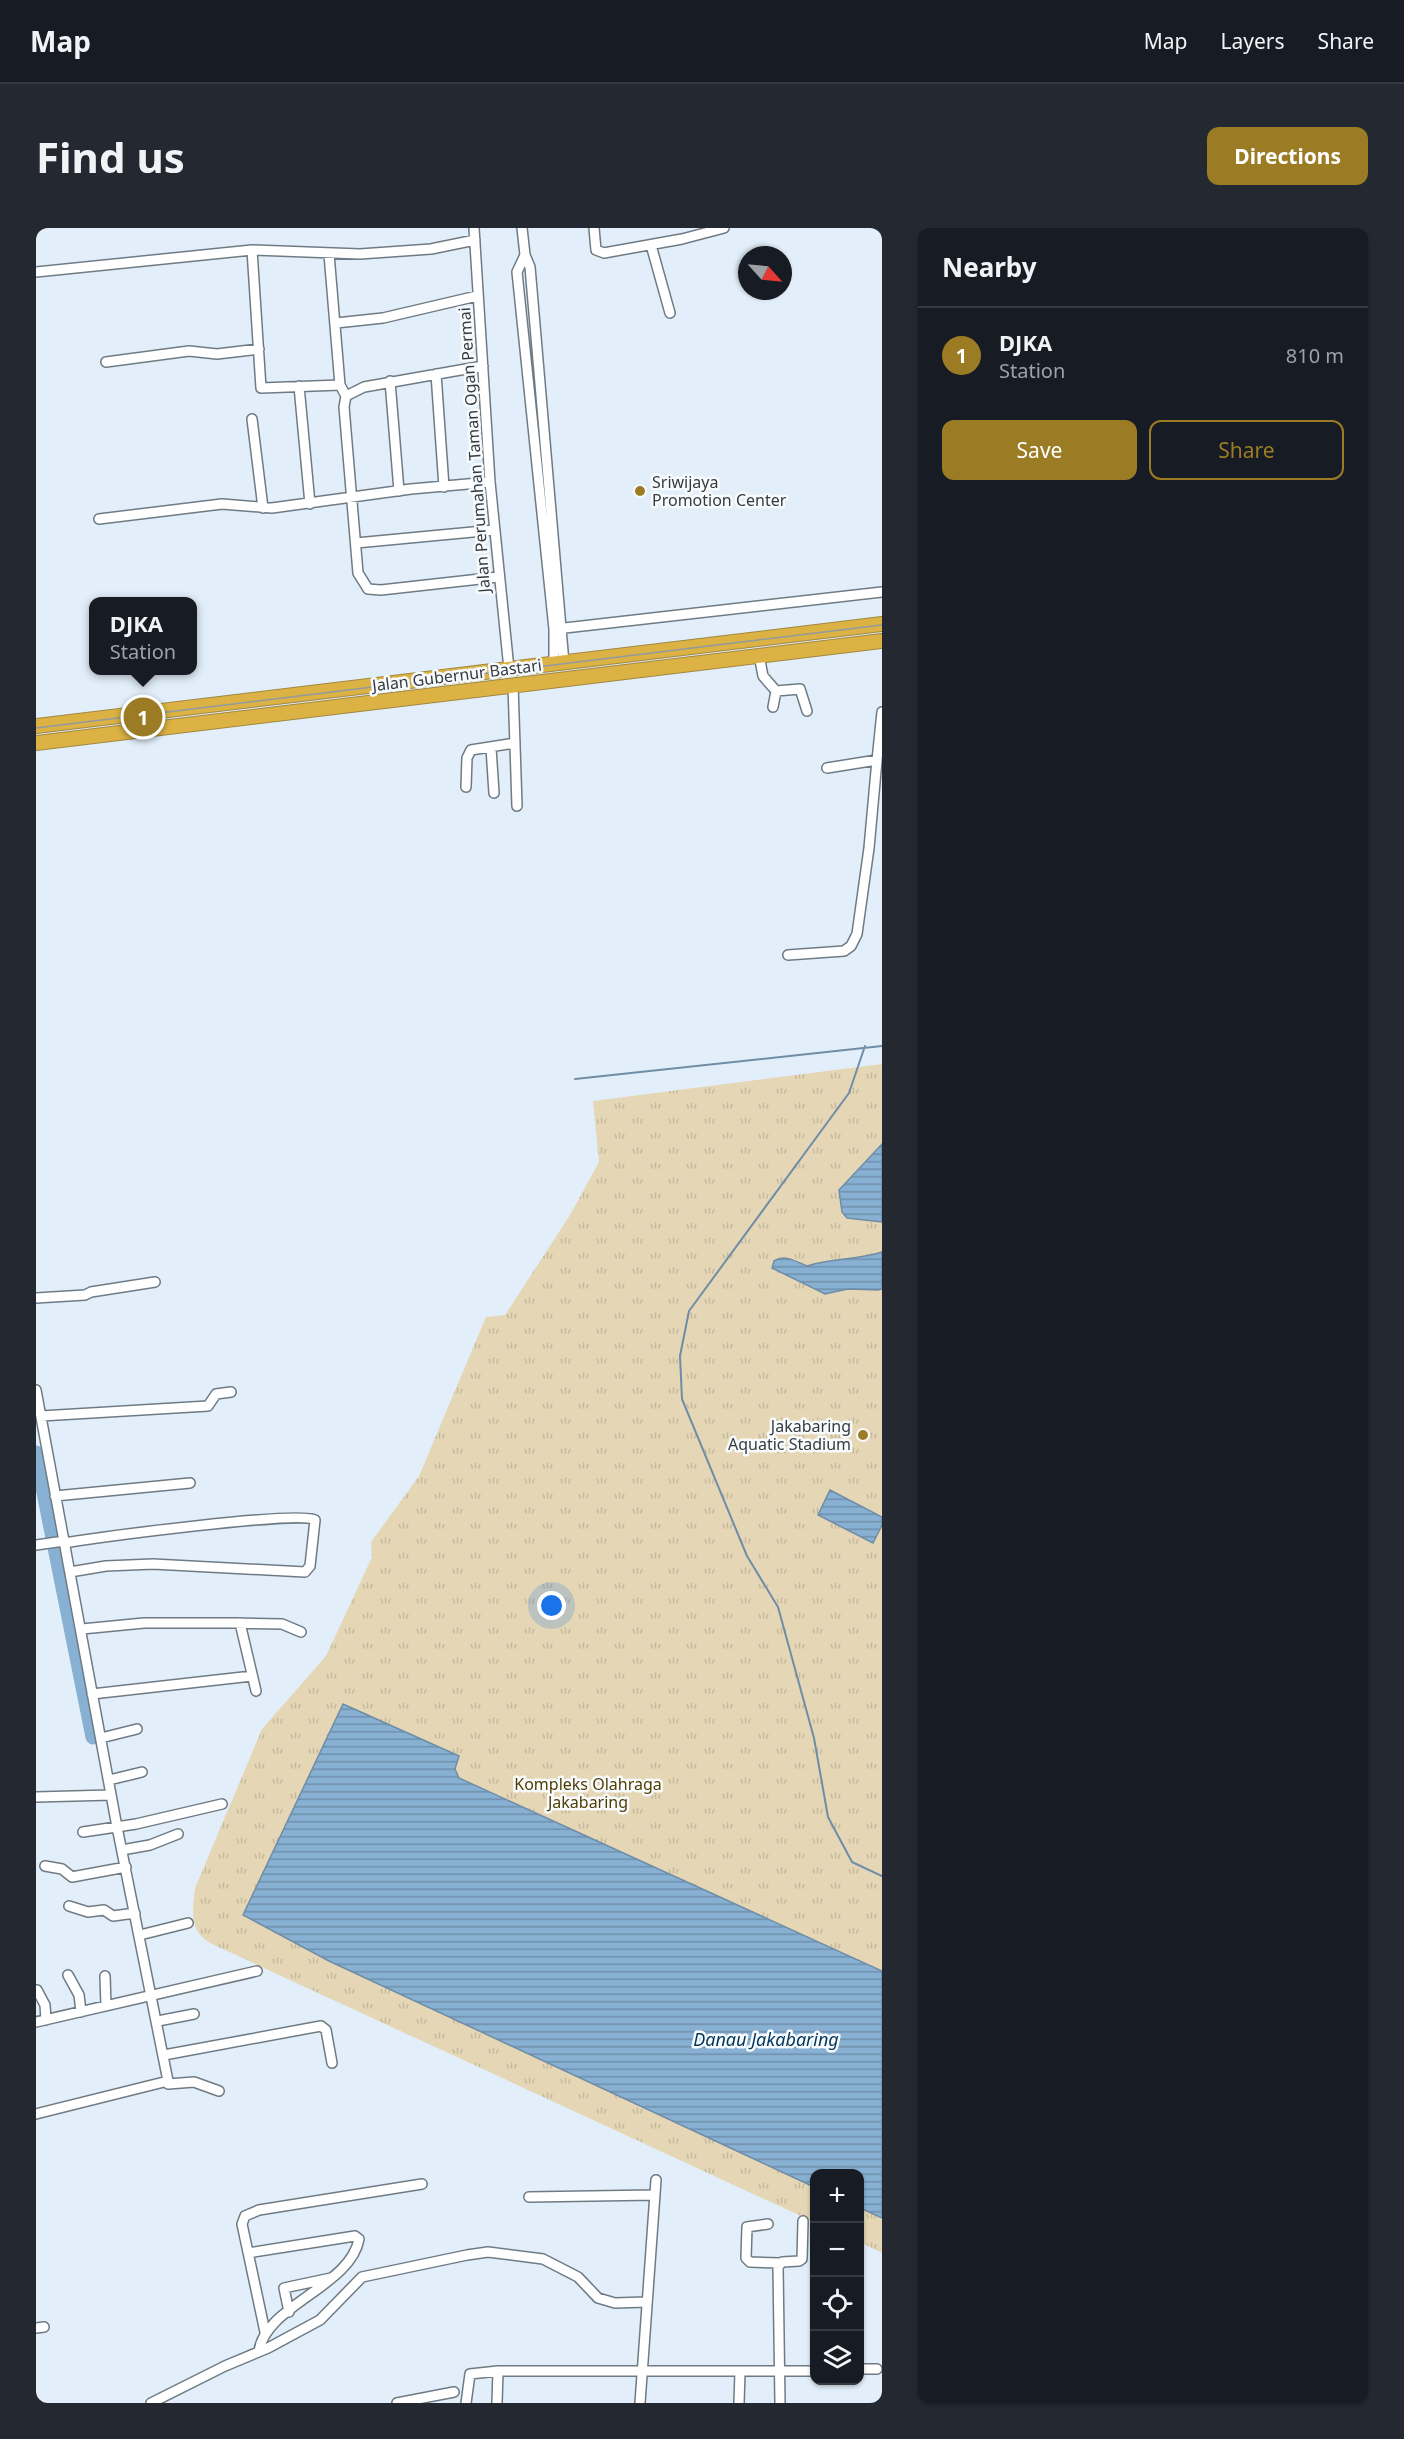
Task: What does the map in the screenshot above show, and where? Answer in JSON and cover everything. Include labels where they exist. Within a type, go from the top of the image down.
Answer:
[{"type":"highway","name":"Jalan Gubernur Bastari","points":[[36,726],[509,669],[559,659],[882,624]]},
{"type":"highway","name":"Jalan Gubernur Bastari","points":[[36,743],[882,641]]},
{"type":"highway","points":[[282,712],[284,695]]},
{"type":"street","name":"Jalan Perumahan Taman Ogan Permai","points":[[474,228],[490,482],[509,669]]},
{"type":"street","points":[[522,228],[525,255],[530,267],[559,659]]},
{"type":"street","points":[[594,228],[596,250],[599,252],[651,244],[724,228]]},
{"type":"street","points":[[36,272],[252,250],[329,254],[431,249],[475,240]]},
{"type":"street","points":[[651,244],[670,313]]},
{"type":"street","points":[[252,250],[261,388],[340,385]]},
{"type":"street","points":[[329,254],[340,385],[346,396],[358,573],[368,589],[498,577]]},
{"type":"street","points":[[336,323],[383,318],[477,296]]},
{"type":"street","points":[[106,362],[189,351],[217,354],[259,349]]},
{"type":"street","points":[[346,396],[364,387],[390,381],[483,366]]},
{"type":"street","points":[[436,374],[444,486]]},
{"type":"street","points":[[390,381],[399,491]]},
{"type":"street","points":[[299,386],[310,504]]},
{"type":"street","points":[[252,419],[263,508]]},
{"type":"street","points":[[99,519],[222,504],[263,508],[310,504],[399,491],[490,482]]},
{"type":"street","points":[[356,543],[494,530]]},
{"type":"street","points":[[558,633],[882,592]]},
{"type":"street","points":[[759,655],[763,676],[776,691]]},
{"type":"street","points":[[513,685],[517,806]]},
{"type":"street","points":[[776,691],[800,689],[807,711]]},
{"type":"street","points":[[773,707],[776,691]]},
{"type":"street","points":[[788,955],[844,951],[851,946],[856,934],[869,848],[882,712]]},
{"type":"street","points":[[466,787],[469,753],[474,749],[515,743]]},
{"type":"street","points":[[491,748],[494,794]]},
{"type":"street","points":[[827,768],[877,760]]},
{"type":"street","points":[[36,1298],[85,1295],[91,1292],[155,1282]]},
{"type":"street","points":[[36,1390],[117,1827],[152,1995],[162,2020],[169,2054],[168,2081],[36,2114]]},
{"type":"street","points":[[41,1416],[208,1406],[216,1394],[231,1392]]},
{"type":"street","points":[[55,1496],[190,1483]]},
{"type":"street","points":[[39,1545],[287,1518],[310,1517],[315,1520],[310,1566],[305,1572],[153,1564],[70,1572]]},
{"type":"street","points":[[82,1629],[111,1625],[240,1623],[282,1624],[301,1632]]},
{"type":"street","points":[[240,1623],[256,1691]]},
{"type":"street","points":[[93,1694],[252,1676]]},
{"type":"street","points":[[101,1738],[137,1729]]},
{"type":"street","points":[[109,1780],[142,1772]]},
{"type":"street","points":[[36,1797],[111,1795]]},
{"type":"street","points":[[83,1832],[140,1823],[222,1804]]},
{"type":"street","points":[[122,1850],[150,1845],[178,1834]]},
{"type":"street","points":[[45,1866],[62,1869],[72,1877],[126,1867]]},
{"type":"street","points":[[69,1906],[88,1912],[104,1910],[113,1916],[135,1913]]},
{"type":"street","points":[[140,1935],[188,1923]]},
{"type":"street","points":[[36,2022],[257,1971]]},
{"type":"street","points":[[68,1975],[79,1995],[81,2012]]},
{"type":"street","points":[[105,1976],[106,2007]]},
{"type":"street","points":[[37,1990],[45,2005],[46,2020]]},
{"type":"street","points":[[162,2020],[194,2014]]},
{"type":"street","points":[[169,2054],[321,2026],[326,2030],[332,2063]]},
{"type":"street","points":[[168,2084],[194,2082],[219,2091]]},
{"type":"street","points":[[640,2403],[656,2180]]},
{"type":"street","points":[[259,2351],[265,2332],[242,2224],[245,2216],[251,2213],[422,2184]]},
{"type":"street","points":[[529,2197],[654,2195]]},
{"type":"street","points":[[768,2224],[747,2227],[746,2258],[750,2262],[780,2263],[802,2259],[803,2221]]},
{"type":"street","points":[[248,2253],[357,2237],[358,2242],[351,2255],[331,2278],[265,2332]]},
{"type":"street","points":[[151,2403],[320,2320],[362,2277],[488,2252],[543,2259],[578,2277],[598,2298],[615,2303],[646,2302]]},
{"type":"street","points":[[780,2263],[782,2372],[780,2403]]},
{"type":"street","points":[[289,2312],[284,2288],[331,2278]]},
{"type":"street","points":[[864,2369],[877,2369]]},
{"type":"street","points":[[466,2403],[470,2374],[498,2371],[810,2371]]},
{"type":"street","points":[[497,2403],[498,2371]]},
{"type":"street","points":[[739,2403],[740,2372]]},
{"type":"street","points":[[398,2403],[427,2400],[454,2392]]},
{"type":"green space","name":"Kompleks Olahraga Jakabaring","points":[[882,1064],[882,2253],[864,2244],[864,2169],[810,2169],[810,2220],[212,1944],[199,1934],[194,1920],[195,1888],[262,1729],[326,1656],[372,1557],[371,1542],[419,1476],[486,1317],[505,1315],[570,1215],[599,1162],[593,1101]]},
{"type":"water","points":[[882,1144],[882,1222],[847,1218],[842,1212],[839,1190]]},
{"type":"water","points":[[882,1252],[882,1289],[878,1290],[848,1289],[825,1294],[772,1268],[774,1261],[782,1258],[807,1266]]},
{"type":"water","points":[[830,1490],[882,1517],[882,1525],[873,1543],[818,1515]]},
{"type":"water","name":"Danau Jakabaring","points":[[343,1704],[459,1756],[455,1769],[459,1778],[882,1971],[882,2218],[864,2210],[864,2169],[810,2169],[810,2185],[329,1961],[243,1915]]},
{"type":"waterway","points":[[865,1046],[849,1093],[689,1311],[680,1356],[682,1399],[747,1556],[778,1607],[814,1738],[828,1817],[852,1862],[882,1876]]},
{"type":"waterway","points":[[575,1079],[882,1046]]},
{"type":"waterway","points":[[36,1453],[93,1737]]},
{"type":"tram line","points":[[36,728],[882,625]]},
{"type":"place","name":"Sriwijaya Promotion Center","points":[[640,491]]},
{"type":"place","name":"DJKA","points":[[143,717]]},
{"type":"place","name":"Jakabaring Aquatic Stadium","points":[[863,1435]]}]
